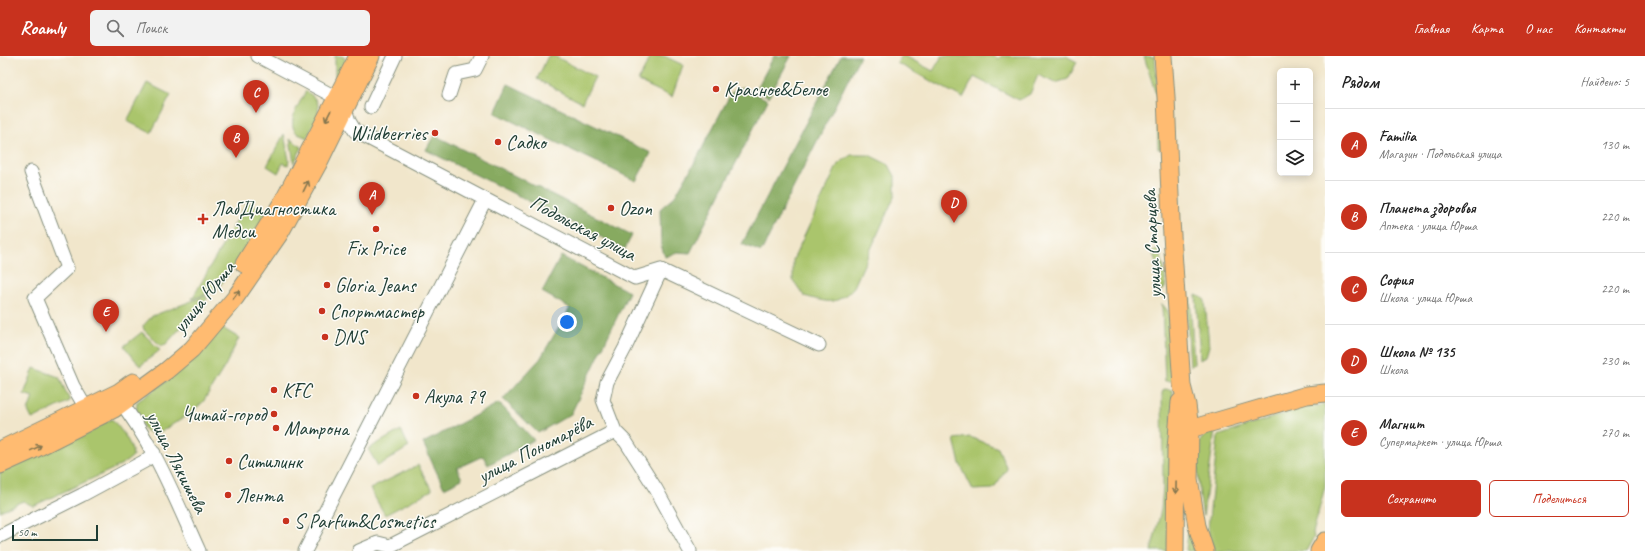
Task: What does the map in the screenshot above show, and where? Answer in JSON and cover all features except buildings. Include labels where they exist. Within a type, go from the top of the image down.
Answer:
[{"type":"main road","name":"улица Юрша","points":[[341,103],[358,56]]},
{"type":"main road","name":"улица Юрша","points":[[0,465],[118,399],[162,361],[208,315],[255,249],[341,103],[372,56]]},
{"type":"main road","name":"улица Старцева","points":[[1163,56],[1167,104],[1182,386],[1187,405],[1190,429],[1189,479],[1197,526],[1205,551]]},
{"type":"main road","points":[[1176,551],[1176,450],[1182,386]]},
{"type":"main road","points":[[1176,450],[1190,429],[1307,394],[1325,393]]},
{"type":"main road","name":"улица Юрша","points":[[0,450],[89,414]]},
{"type":"main road","points":[[1319,551],[1325,541]]},
{"type":"street","points":[[258,56],[341,103]]},
{"type":"street","points":[[371,107],[395,56]]},
{"type":"street","points":[[448,95],[456,74],[475,70],[482,56]]},
{"type":"street","name":"Подольская улица","points":[[341,103],[355,131],[635,278],[661,270],[819,345]]},
{"type":"street","points":[[32,172],[67,268],[34,298],[67,373],[89,414]]},
{"type":"street","points":[[305,551],[485,200]]},
{"type":"street","name":"улица Пономарёва","points":[[359,551],[378,543],[390,546],[615,431],[603,400],[607,382],[625,348],[661,270]]},
{"type":"street","name":"улица Лякишева","points":[[118,399],[154,453],[199,551]]},
{"type":"street","points":[[615,431],[626,442],[656,489],[690,551]]},
{"type":"street","points":[[0,536],[88,492],[145,461],[154,453]]},
{"type":"green space","points":[[335,56],[343,56],[346,61],[338,77],[335,75]]},
{"type":"green space","points":[[548,56],[554,56],[595,77],[582,103],[537,79]]},
{"type":"green space","points":[[651,56],[664,56],[683,65],[672,97],[638,81]]},
{"type":"green space","points":[[774,56],[791,56],[769,97],[756,90]]},
{"type":"green space","points":[[841,56],[860,56],[761,252],[742,244]]},
{"type":"green space","points":[[902,56],[905,56],[933,71],[942,56],[993,56],[999,59],[1001,56],[1066,56],[1077,62],[1068,79],[1055,83],[1038,75],[1030,94],[1019,100],[974,77],[963,98],[897,63]]},
{"type":"green space","points":[[1144,56],[1155,57],[1162,148],[1158,149],[1157,98]]},
{"type":"green space","points":[[147,83],[171,95],[151,133],[127,121]]},
{"type":"green space","points":[[508,84],[651,153],[636,181],[495,113]]},
{"type":"green space","points":[[742,87],[768,100],[690,253],[677,252],[665,257],[661,245],[660,209],[675,196],[696,160],[731,93]]},
{"type":"green space","points":[[306,91],[313,96],[318,107],[318,113],[307,138],[298,134],[294,130],[293,124],[295,112]]},
{"type":"green space","points":[[284,134],[289,160],[288,165],[283,163],[278,173],[267,166]]},
{"type":"green space","points":[[434,135],[632,235],[625,249],[426,150]]},
{"type":"green space","points":[[290,139],[302,147],[294,163]]},
{"type":"green space","points":[[851,155],[869,155],[889,165],[895,176],[895,195],[854,287],[842,298],[831,301],[819,300],[804,296],[793,280],[793,260],[838,164]]},
{"type":"green space","points":[[247,202],[266,213],[239,259],[216,291],[192,299]]},
{"type":"green space","points":[[1159,250],[1165,278],[1165,288],[1160,291],[1158,267],[1152,251]]},
{"type":"green space","points":[[561,256],[629,292],[571,414],[538,433],[503,399],[540,359],[570,308],[542,292]]},
{"type":"green space","points":[[1196,295],[1203,298],[1205,301],[1209,346],[1206,356],[1200,360]]},
{"type":"green space","points":[[205,296],[207,299],[166,344],[161,346],[144,330],[143,326],[152,316]]},
{"type":"green space","points":[[1190,297],[1194,364],[1191,366],[1186,303]]},
{"type":"green space","points":[[1162,304],[1168,311],[1173,381],[1165,381]]},
{"type":"green space","points":[[219,329],[224,329],[239,338],[225,366],[203,402],[188,415],[160,432],[151,433],[145,430],[136,414],[137,402],[171,378],[194,357]]},
{"type":"green space","points":[[142,332],[160,350],[140,366],[124,346]]},
{"type":"green space","points":[[34,368],[59,377],[70,401],[32,419],[28,411],[33,397],[24,394]]},
{"type":"green space","points":[[1164,389],[1173,390],[1168,551],[1151,551],[1161,510],[1163,488],[1162,393]]},
{"type":"green space","points":[[499,403],[534,440],[488,465],[483,456],[457,468],[462,479],[444,488],[423,443]]},
{"type":"green space","points":[[1325,405],[1325,486],[1313,533],[1314,537],[1306,551],[1215,551],[1209,539],[1208,529],[1218,436],[1304,407]]},
{"type":"green space","points":[[112,419],[125,436],[132,451],[133,456],[127,461],[33,506],[23,501],[0,511],[0,472]]},
{"type":"green space","points":[[401,430],[409,447],[378,466],[368,449]]},
{"type":"green space","points":[[1215,430],[1203,516],[1198,480],[1198,450],[1201,439]]},
{"type":"green space","points":[[970,437],[998,448],[1007,469],[993,489],[973,490],[960,464],[954,439]]},
{"type":"green space","points":[[418,465],[432,490],[385,515],[370,489]]},
{"type":"green space","points":[[1190,515],[1199,551],[1186,551]]},
{"type":"place","name":"Красное&Белое","points":[[716,89]]},
{"type":"place","name":"София","points":[[256,113]]},
{"type":"place","name":"Wildberries","points":[[435,133]]},
{"type":"place","name":"Садко","points":[[498,142]]},
{"type":"place","name":"Планета здоровья","points":[[236,158]]},
{"type":"place","name":"Ozon","points":[[611,208]]},
{"type":"place","name":"Familia","points":[[372,215]]},
{"type":"place","name":"ЛабДиагностика Медси","points":[[203,219]]},
{"type":"place","name":"Школа № 135","points":[[954,223]]},
{"type":"place","name":"Fix Price","points":[[376,229]]},
{"type":"place","name":"Gloria Jeans","points":[[327,285]]},
{"type":"place","name":"Спортмастер","points":[[322,311]]},
{"type":"place","name":"Магнит","points":[[106,332]]},
{"type":"place","name":"DNS","points":[[325,337]]},
{"type":"place","name":"KFC","points":[[274,390]]},
{"type":"place","name":"Акула 79","points":[[416,396]]},
{"type":"place","name":"Читай-город","points":[[274,414]]},
{"type":"place","name":"Матрона","points":[[276,428]]},
{"type":"place","name":"Ситилинк","points":[[229,461]]},
{"type":"place","name":"Лента","points":[[228,495]]},
{"type":"place","name":"S Parfum&Cosmetics","points":[[286,521]]}]
